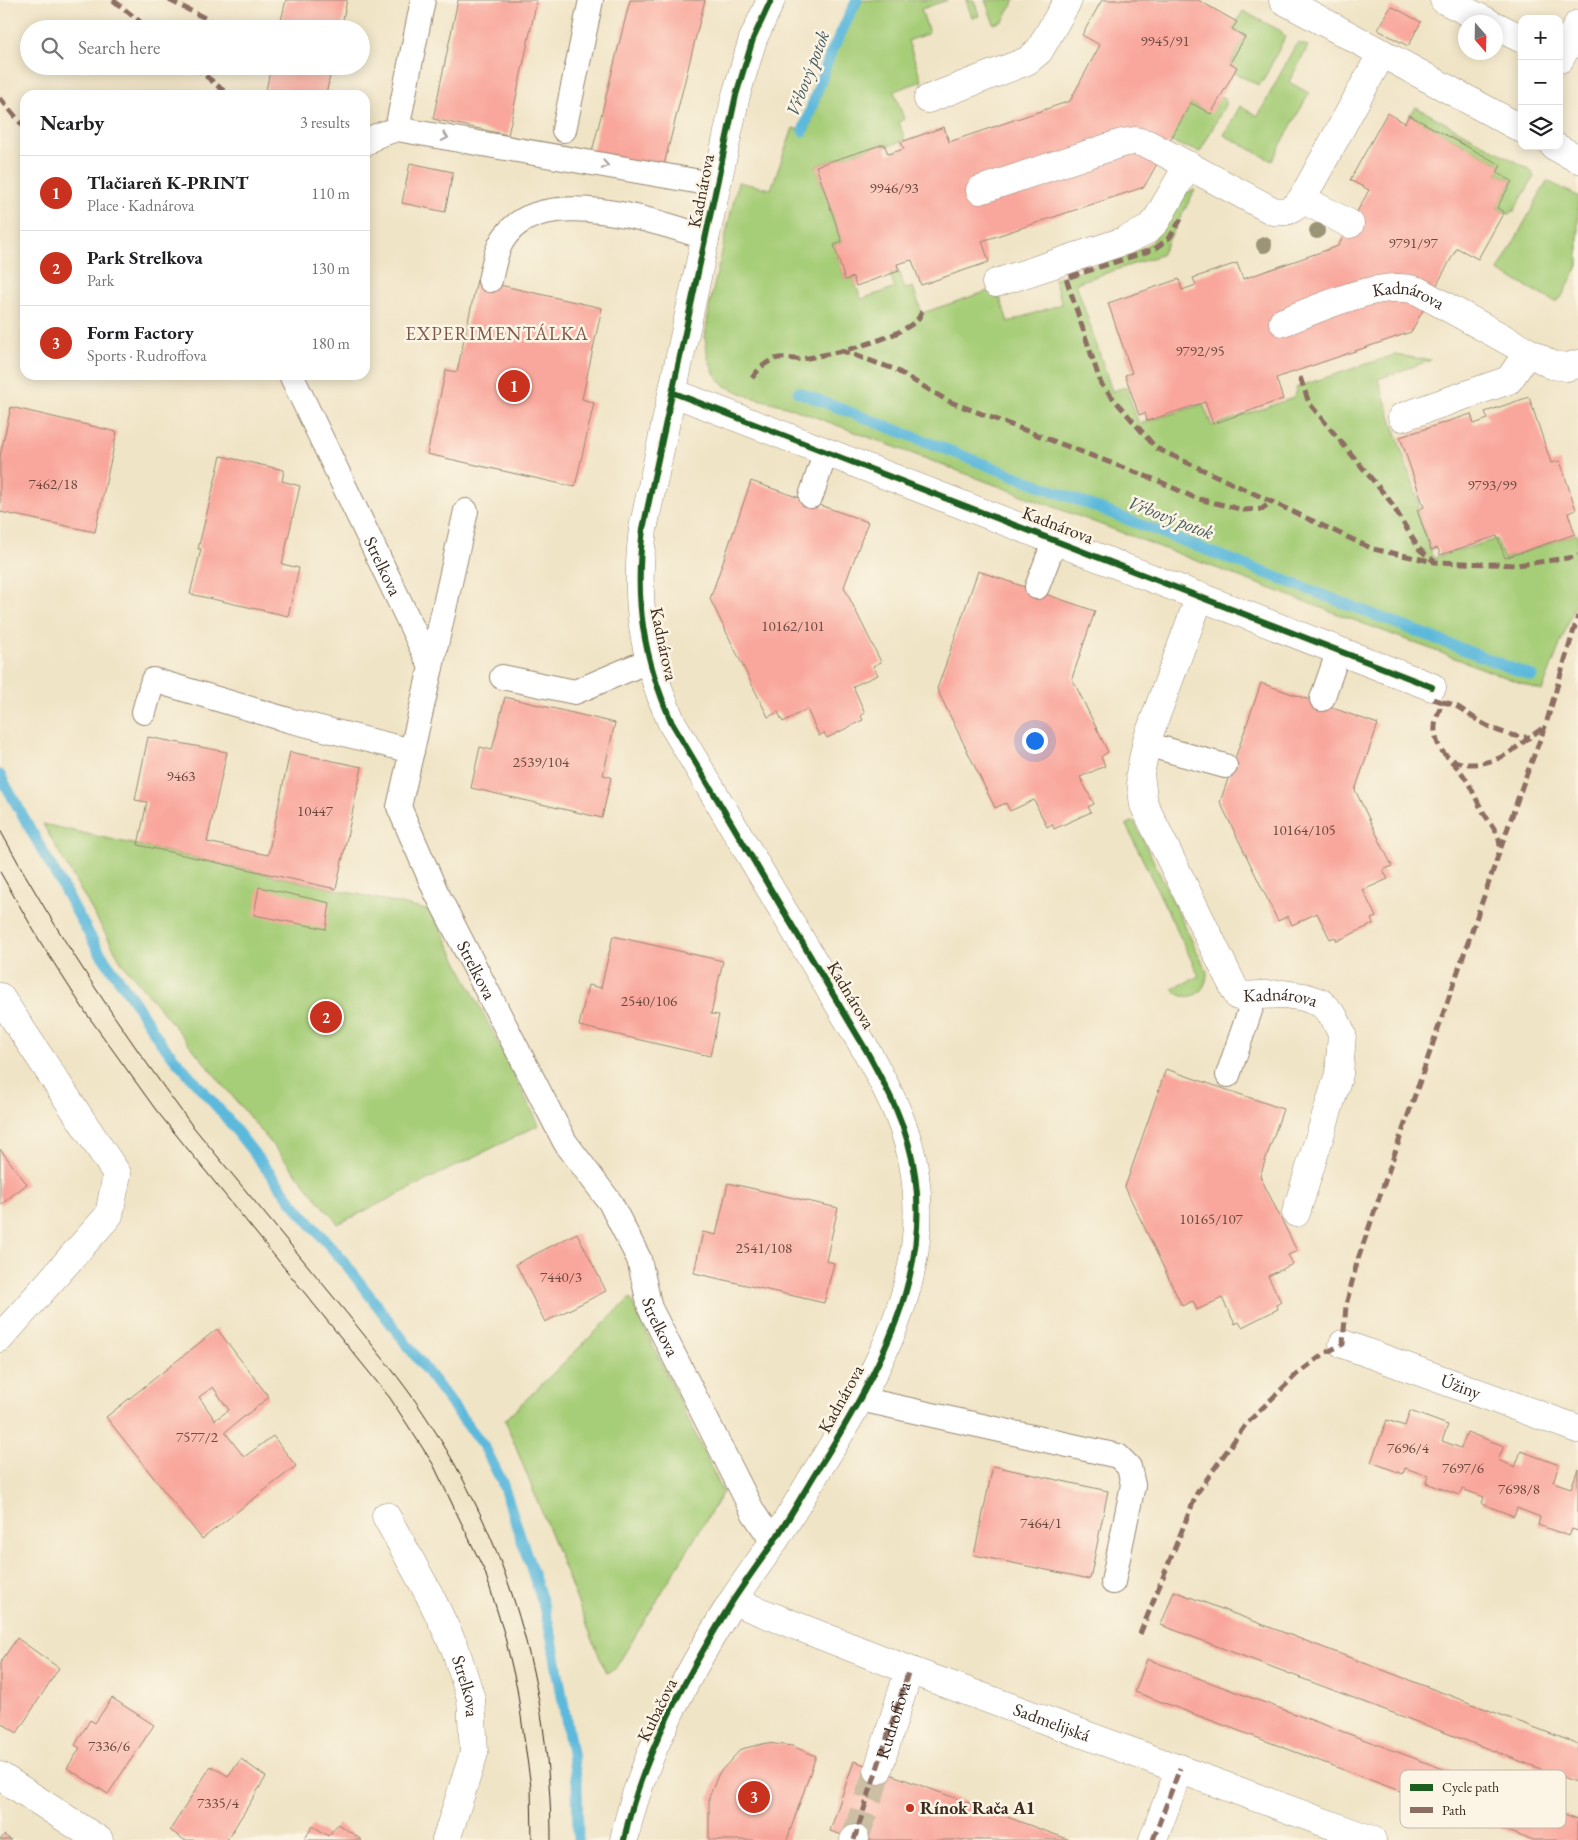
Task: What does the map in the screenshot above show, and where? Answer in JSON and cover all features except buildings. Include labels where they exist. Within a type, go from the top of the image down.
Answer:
[{"type":"street","name":"Kadnárova","points":[[733,1601],[773,1542],[860,1400],[903,1306],[912,1265],[917,1218],[916,1177],[908,1139],[894,1103],[866,1050],[672,723],[659,694],[648,661],[640,608],[640,558],[643,529],[708,238],[743,70],[753,39],[771,0]]},
{"type":"street","points":[[928,99],[1027,61],[1040,50],[1068,0]]},
{"type":"street","points":[[1283,0],[1518,127]]},
{"type":"street","points":[[1455,2],[1476,15]]},
{"type":"street","points":[[1563,53],[1578,24]]},
{"type":"street","points":[[1503,30],[1518,37]]},
{"type":"street","points":[[980,190],[1135,140],[1148,144],[1273,211],[1289,211],[1296,207],[1302,199],[1382,53]]},
{"type":"street","points":[[1562,60],[1578,68]]},
{"type":"street","points":[[1561,150],[1578,159]]},
{"type":"street","points":[[996,283],[1138,236],[1156,221],[1188,165]]},
{"type":"street","points":[[1302,199],[1350,224]]},
{"type":"street","name":"Kadnárova","points":[[1282,322],[1374,290],[1405,286],[1418,291],[1552,365],[1567,367],[1578,364]]},
{"type":"street","points":[[1402,417],[1509,380],[1528,352]]},
{"type":"street","name":"Kadnárova","points":[[674,393],[1432,686]]},
{"type":"street","name":"Kadnárova","points":[[1200,596],[1146,744],[1140,774],[1144,805],[1238,996],[1284,994],[1304,997],[1321,1003],[1334,1017],[1342,1034],[1339,1074],[1296,1213]]},
{"type":"street","points":[[0,997],[117,1174],[109,1215],[0,1338]]},
{"type":"street","name":"Úžiny","points":[[1343,1344],[1578,1429]]},
{"type":"street","name":"Strelkova","points":[[386,1516],[429,1594],[455,1648],[471,1699],[474,1753],[446,1840]]},
{"type":"street","name":"Sadmelijská","points":[[733,1601],[909,1670],[1372,1840]]},
{"type":"street","name":"Kubačova","points":[[624,1840],[644,1771],[664,1727],[733,1601]]},
{"type":"street","name":"Rudroffova","points":[[878,1770],[909,1670]]},
{"type":"street","points":[[1153,1840],[1180,1768]]},
{"type":"street","points":[[0,1776],[99,1840]]},
{"type":"lane","points":[[397,129],[423,0]]},
{"type":"lane","points":[[564,130],[591,0]]},
{"type":"lane","points":[[370,140],[376,136],[397,129],[718,185]]},
{"type":"lane","points":[[490,280],[498,246],[508,232],[537,212],[552,209],[612,212],[666,224],[708,238]]},
{"type":"lane","name":"Strelkova","points":[[293,380],[431,667],[399,807],[436,892],[565,1142],[610,1202],[640,1259],[650,1308],[753,1512],[773,1542]]},
{"type":"lane","points":[[811,496],[826,452]]},
{"type":"lane","points":[[431,667],[466,511]]},
{"type":"lane","points":[[1037,587],[1055,540]]},
{"type":"lane","points":[[1322,699],[1339,650]]},
{"type":"lane","points":[[502,677],[574,692],[648,661]]},
{"type":"lane","points":[[144,712],[153,680],[288,720],[412,751]]},
{"type":"lane","points":[[1146,744],[1225,766]]},
{"type":"lane","points":[[1228,1076],[1256,996]]},
{"type":"lane","points":[[860,1400],[1118,1456],[1129,1467],[1133,1485],[1113,1582]]},
{"type":"green space","points":[[863,0],[948,0],[921,9],[929,33],[908,41],[922,81],[894,91],[904,119],[899,122],[905,140],[885,147],[884,144],[816,166],[842,242],[834,245],[845,279],[853,277],[861,299],[895,288],[890,274],[899,271],[905,289],[913,287],[922,313],[997,288],[1008,322],[1062,304],[1054,279],[1129,255],[1151,243],[1187,192],[1195,190],[1161,255],[1076,283],[1112,391],[1126,387],[1139,424],[1203,404],[1212,426],[1293,398],[1297,387],[1394,355],[1431,360],[1378,379],[1420,506],[1416,508],[1433,558],[1496,539],[1504,559],[1575,534],[1578,536],[1578,598],[1542,691],[786,406],[750,397],[725,386],[715,375],[708,358],[705,338],[710,303],[738,182],[771,189],[793,128],[808,132],[840,40]]},
{"type":"green space","points":[[966,0],[974,0],[979,16],[972,18]]},
{"type":"green space","points":[[985,0],[1015,0],[1003,21],[994,24]]},
{"type":"green space","points":[[1243,11],[1281,31],[1285,37],[1263,81],[1258,85],[1227,69],[1245,37],[1232,29]]},
{"type":"green space","points":[[1298,43],[1308,46],[1289,82],[1309,93],[1272,161],[1224,135],[1240,106],[1258,116]]},
{"type":"green space","points":[[1214,93],[1225,98],[1225,105],[1200,152],[1169,141],[1191,103],[1204,110]]},
{"type":"green space","points":[[1416,107],[1531,170],[1534,177],[1514,211],[1508,214],[1497,208],[1512,181],[1497,173],[1501,165],[1409,115]]},
{"type":"green space","points":[[1547,181],[1578,196],[1578,266],[1561,298],[1555,302],[1498,271]]},
{"type":"green space","points":[[1134,821],[1207,972],[1201,991],[1196,994],[1184,996],[1172,989],[1199,976],[1126,825]]},
{"type":"green space","points":[[43,824],[432,911],[539,1125],[338,1224],[122,963]]},
{"type":"green space","points":[[630,1298],[723,1492],[615,1669],[606,1673],[505,1420]]},
{"type":"waterway","name":"Vŕbový potok","points":[[803,131],[830,55],[857,0]]},
{"type":"waterway","name":"Vŕbový potok","points":[[798,392],[1532,676]]},
{"type":"waterway","points":[[0,775],[98,950],[161,1043],[224,1115],[301,1213],[345,1263],[485,1448],[502,1482],[543,1603],[552,1639],[577,1782],[578,1840]]},
{"type":"tunnel","points":[[855,1839],[878,1770]]},
{"type":"tram line","points":[[0,830],[67,944],[165,1089],[191,1124],[397,1376],[424,1414],[454,1463],[480,1513],[502,1565],[519,1618],[533,1672],[543,1727],[549,1783],[551,1840]]},
{"type":"tram line","points":[[0,872],[41,943],[86,1013],[156,1110],[390,1398],[433,1464],[485,1572],[504,1633],[517,1688],[531,1787],[532,1840]]},
{"type":"marked path","points":[[113,0],[138,20]]},
{"type":"marked path","points":[[169,0],[209,20]]},
{"type":"marked path","points":[[205,75],[223,90]]},
{"type":"marked path","points":[[0,98],[20,122]]},
{"type":"marked path","points":[[1181,219],[1170,237],[1155,249],[1066,278],[1101,384],[1156,448],[1373,549],[1435,562]]},
{"type":"marked path","points":[[752,378],[759,369],[771,360],[782,358],[801,359],[829,354],[862,346],[894,334],[907,328],[917,320],[924,307]]},
{"type":"marked path","points":[[840,350],[894,369],[948,401],[1161,482],[1195,498],[1244,510],[1262,509],[1271,502]]},
{"type":"marked path","points":[[1300,377],[1309,403],[1390,501],[1419,549],[1435,562],[1517,565],[1578,555]]},
{"type":"marked path","points":[[1140,1634],[1197,1493],[1246,1424],[1297,1374],[1325,1353],[1343,1344],[1346,1305],[1358,1259],[1523,784],[1546,724],[1578,616]]},
{"type":"marked path","points":[[1433,699],[1442,702],[1435,728],[1439,745],[1445,754],[1453,760],[1464,764],[1487,762],[1509,753],[1544,725]]},
{"type":"marked path","points":[[1442,702],[1456,706],[1495,730],[1517,736],[1530,737]]},
{"type":"marked path","points":[[1451,761],[1467,781],[1497,833],[1500,846]]},
{"type":"marked path","points":[[854,1840],[909,1670]]},
{"type":"marked path","points":[[1153,1840],[1180,1768]]},
{"type":"cycle path","points":[[624,1840],[642,1778],[654,1747],[683,1687],[732,1602],[779,1533],[825,1458],[863,1393],[880,1359],[895,1324],[907,1288],[915,1251],[918,1214],[915,1175],[908,1142],[903,1126],[882,1080],[672,723],[654,675],[643,628],[640,580],[643,529],[736,95],[753,39],[771,0]]},
{"type":"cycle path","points":[[674,393],[1432,687]]},
{"type":"place","name":"Tlačiareň K-PRINT","points":[[514,386]]},
{"type":"place","name":"Park Strelkova","points":[[326,1017]]},
{"type":"place","name":"Form Factory","points":[[754,1797]]},
{"type":"place","name":"Rínok Rača A1","points":[[910,1808]]},
{"type":"district","name":"EXPERIMENTÁLKA","points":[[497,333]]}]
